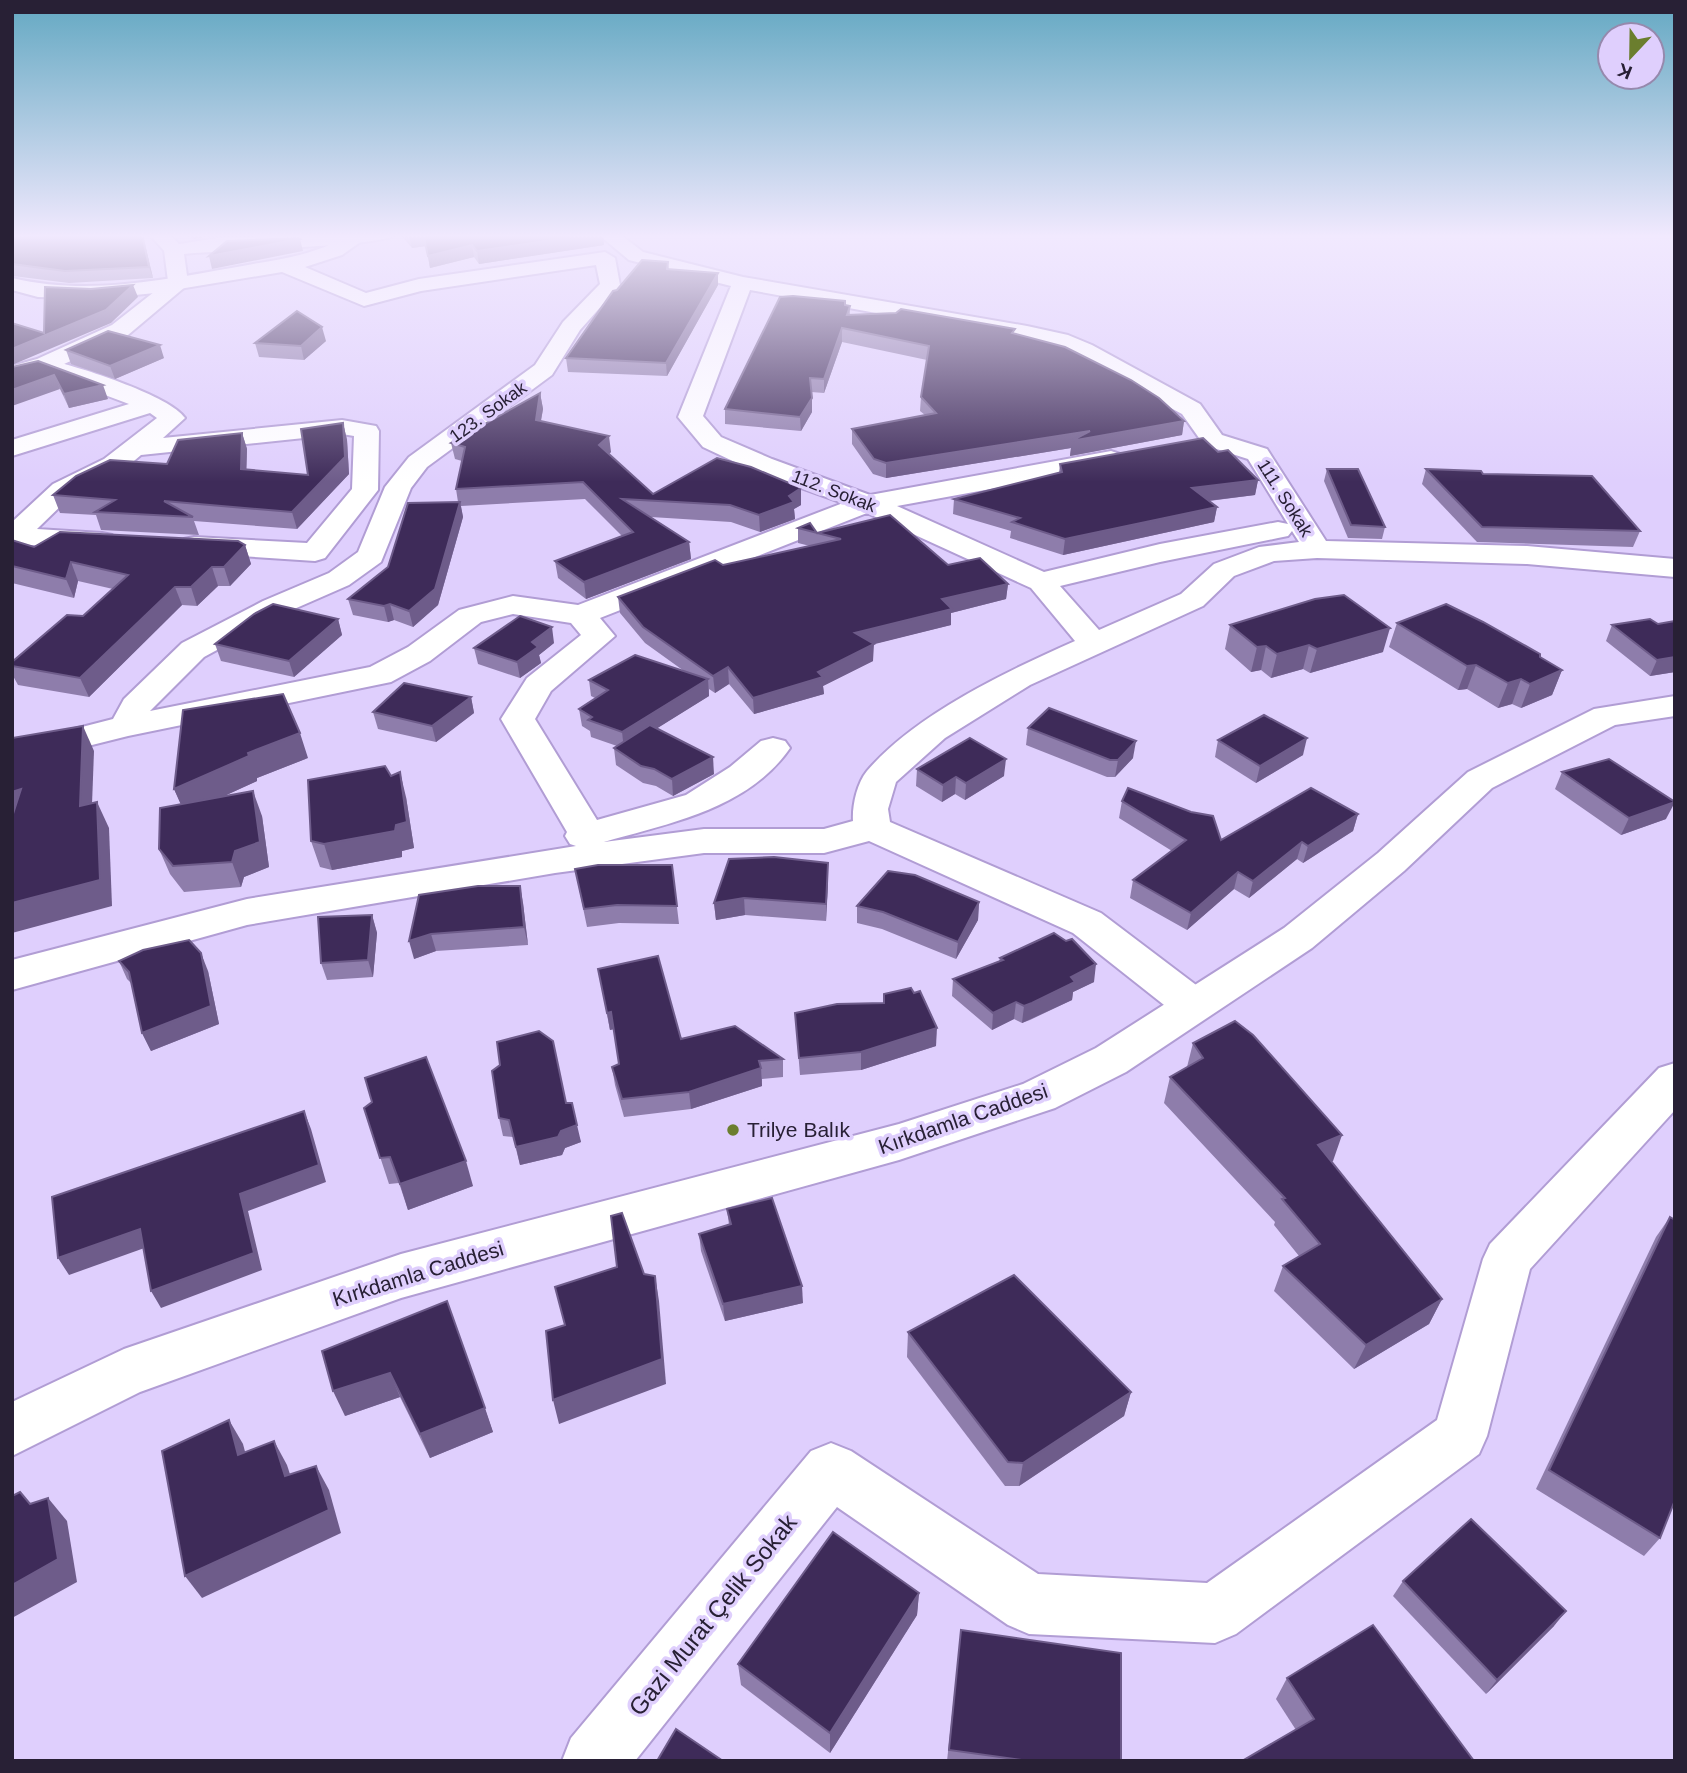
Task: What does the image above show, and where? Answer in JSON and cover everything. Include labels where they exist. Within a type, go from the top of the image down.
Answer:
[{"type":"street","points":[[12,373],[45,364],[120,330],[136,317]]},
{"type":"street","name":"123. Sokak","points":[[127,726],[136,706],[193,650],[274,607],[339,579],[371,556],[398,487],[418,462],[544,370],[581,317]]},
{"type":"street","name":"112. Sokak","points":[[730,317],[690,417],[712,442],[763,465],[868,503],[1041,582],[1094,644]]},
{"type":"street","points":[[931,317],[1060,340],[1191,409],[1213,440],[1187,445]]},
{"type":"street","points":[[45,364],[153,404],[173,418],[113,465],[62,489],[14,536],[123,542]]},
{"type":"street","points":[[12,448],[153,404]]},
{"type":"street","points":[[138,448],[342,427],[367,431],[365,490],[315,552],[164,544]]},
{"type":"street","name":"111. Sokak","points":[[1213,440],[1258,454],[1310,537]]},
{"type":"street","points":[[12,755],[127,726],[380,675],[419,654],[470,615],[513,605],[581,615],[868,503],[1134,455]]},
{"type":"street","points":[[365,490],[398,487]]},
{"type":"street","points":[[1041,582],[1160,553],[1310,537],[1675,568]]},
{"type":"street","points":[[872,828],[870,809],[880,778],[933,731],[1019,678],[1192,600],[1224,570],[1310,537]]},
{"type":"street","points":[[581,615],[598,636],[538,685],[518,719],[587,834]]},
{"type":"street","name":"Kırkdamla Caddesi","points":[[12,1430],[124,1373],[401,1276],[899,1142],[1039,1096],[1111,1060],[1298,938],[1391,862],[1480,780],[1606,716],[1675,706]]},
{"type":"street","points":[[12,975],[247,912],[566,843],[587,834],[699,803],[742,775],[773,748]]},
{"type":"street","points":[[247,912],[555,861],[690,843],[824,841],[872,828],[1087,922],[1193,1005]]},
{"type":"street","name":"Gazi Murat Çelik Sokak","points":[[594,1761],[831,1470],[1029,1604],[1215,1613],[1460,1436],[1508,1259],[1675,1080]]},
{"type":"building","points":[[44,317],[90,317],[12,349],[12,323],[44,333]]},
{"type":"building","points":[[289,317],[306,317],[322,327],[301,346],[255,343]]},
{"type":"building","points":[[595,317],[693,317],[666,363],[566,358]]},
{"type":"building","points":[[770,317],[945,317],[1015,329],[1012,333],[1065,347],[1131,380],[1159,398],[1184,421],[1071,441],[1090,431],[886,463],[874,459],[852,429],[936,413],[921,397],[929,346],[842,328],[824,379],[810,378],[812,398],[800,417],[725,409]]},
{"type":"building","points":[[108,331],[160,345],[110,366],[66,350]]},
{"type":"building","points":[[38,361],[103,385],[64,394],[54,375],[12,390],[12,367]]},
{"type":"building","points":[[540,393],[536,420],[609,436],[599,445],[653,494],[717,458],[751,467],[801,488],[789,496],[794,502],[759,515],[730,505],[622,499],[689,542],[584,582],[555,561],[633,532],[583,482],[456,489],[465,447],[451,443]]},
{"type":"building","points":[[343,423],[345,457],[292,512],[164,501],[193,517],[95,512],[115,500],[53,495],[76,476],[110,460],[167,464],[178,440],[242,433],[241,469],[308,475],[301,429]]},
{"type":"building","points":[[1203,438],[1218,452],[1228,450],[1258,480],[1192,488],[1217,507],[1065,539],[1012,522],[1020,518],[954,499],[1062,472],[1060,464]]},
{"type":"building","points":[[1327,469],[1358,469],[1385,527],[1351,525]]},
{"type":"building","points":[[1426,469],[1481,471],[1483,474],[1592,476],[1640,531],[1482,527]]},
{"type":"building","points":[[460,502],[435,589],[409,611],[390,604],[384,606],[348,599],[388,567],[408,503]]},
{"type":"building","points":[[890,515],[948,565],[980,558],[1008,584],[942,599],[952,609],[855,633],[874,644],[818,672],[823,677],[753,698],[728,667],[713,676],[643,627],[618,597],[715,560],[723,565],[841,539],[817,533]]},
{"type":"building","points":[[810,523],[817,533],[798,528]]},
{"type":"building","points":[[60,532],[238,541],[245,545],[224,567],[212,567],[191,587],[175,587],[80,678],[12,666],[12,662],[67,615],[83,616],[128,575],[71,562],[66,579],[12,566],[12,540],[34,547]]},
{"type":"building","points":[[1344,595],[1390,628],[1317,649],[1309,645],[1277,654],[1266,646],[1257,647],[1230,625],[1315,599]]},
{"type":"building","points":[[273,604],[338,619],[289,661],[215,644],[254,614]]},
{"type":"building","points":[[1446,604],[1540,654],[1540,657],[1562,670],[1530,684],[1521,679],[1508,683],[1476,665],[1467,666],[1397,623]]},
{"type":"building","points":[[520,616],[552,627],[532,642],[538,647],[517,662],[474,648]]},
{"type":"building","points":[[1650,619],[1658,624],[1675,621],[1675,657],[1657,660],[1612,625]]},
{"type":"building","points":[[635,655],[708,679],[622,732],[588,720],[592,717],[579,709],[608,690],[589,680]]},
{"type":"building","points":[[404,683],[471,697],[432,726],[373,712]]},
{"type":"building","points":[[283,694],[300,733],[248,753],[249,756],[174,789],[183,710]]},
{"type":"building","points":[[1049,708],[1136,741],[1118,760],[1110,760],[1028,728]]},
{"type":"building","points":[[1264,715],[1307,738],[1260,766],[1218,740]]},
{"type":"building","points":[[650,725],[713,757],[672,779],[654,769],[641,766],[614,748]]},
{"type":"building","points":[[83,726],[80,806],[97,802],[100,880],[12,903],[12,817],[21,789],[12,792],[12,738]]},
{"type":"building","points":[[970,738],[1006,759],[966,783],[956,777],[943,785],[917,769]]},
{"type":"building","points":[[1609,759],[1675,802],[1629,818],[1562,772]]},
{"type":"building","points":[[385,766],[391,776],[400,772],[407,822],[396,825],[395,831],[324,844],[311,841],[308,780]]},
{"type":"building","points":[[1128,788],[1191,812],[1213,816],[1221,840],[1311,788],[1358,814],[1308,846],[1302,842],[1253,881],[1238,872],[1191,913],[1133,880],[1186,840],[1122,801]]},
{"type":"building","points":[[253,791],[260,842],[235,851],[232,862],[173,866],[159,849],[160,808]]},
{"type":"building","points":[[774,857],[828,863],[826,904],[744,898],[714,903],[729,859]]},
{"type":"building","points":[[598,865],[672,865],[677,906],[617,905],[584,909],[575,869]]},
{"type":"building","points":[[888,871],[915,875],[979,902],[958,942],[883,912],[857,906]]},
{"type":"building","points":[[478,886],[520,886],[524,927],[431,934],[409,941],[419,895]]},
{"type":"building","points":[[372,915],[368,960],[321,963],[318,917]]},
{"type":"building","points":[[1054,933],[1066,941],[1072,939],[1096,964],[1071,977],[1075,982],[1032,1003],[1024,1006],[1016,1002],[993,1013],[953,979],[1003,960],[1000,958]]},
{"type":"building","points":[[189,940],[201,953],[211,1006],[142,1033],[129,972],[119,961],[143,950]]},
{"type":"building","points":[[658,956],[681,1039],[735,1026],[783,1059],[759,1061],[761,1068],[689,1092],[622,1099],[612,1067],[619,1064],[611,1012],[607,1013],[598,969]]},
{"type":"building","points":[[911,988],[914,993],[920,991],[937,1028],[861,1052],[799,1058],[795,1013],[837,1004],[884,1003],[884,994]]},
{"type":"building","points":[[1235,1021],[1253,1035],[1342,1135],[1318,1145],[1442,1299],[1366,1345],[1283,1266],[1320,1244],[1282,1199],[1285,1198],[1170,1077],[1203,1058],[1193,1043]]},
{"type":"building","points":[[539,1031],[553,1041],[566,1103],[572,1103],[577,1125],[561,1131],[558,1137],[516,1147],[509,1120],[499,1118],[492,1071],[500,1065],[497,1042]]},
{"type":"building","points":[[426,1057],[466,1161],[400,1184],[390,1157],[380,1158],[364,1108],[372,1102],[365,1078]]},
{"type":"building","points":[[304,1111],[319,1165],[240,1194],[254,1253],[151,1291],[140,1229],[58,1258],[52,1197]]},
{"type":"building","points":[[772,1198],[802,1286],[723,1304],[699,1234],[731,1224],[727,1209]]},
{"type":"building","points":[[622,1213],[644,1274],[655,1276],[662,1359],[553,1400],[546,1331],[565,1325],[555,1287],[617,1267],[611,1216]]},
{"type":"building","points":[[1670,1217],[1675,1220],[1675,1500],[1660,1538],[1549,1470]]},
{"type":"building","points":[[1014,1275],[1131,1392],[1023,1463],[1008,1462],[908,1332]]},
{"type":"building","points":[[447,1301],[485,1408],[420,1434],[390,1373],[333,1391],[322,1351]]},
{"type":"building","points":[[229,1420],[238,1455],[274,1441],[285,1476],[316,1466],[329,1510],[185,1576],[162,1451]]},
{"type":"building","points":[[20,1492],[30,1504],[48,1498],[58,1559],[12,1585],[12,1496]]},
{"type":"building","points":[[1471,1519],[1566,1611],[1497,1680],[1403,1581]]},
{"type":"building","points":[[833,1532],[919,1593],[830,1733],[738,1664]]},
{"type":"building","points":[[1373,1625],[1474,1761],[1242,1761],[1314,1719],[1287,1678]]},
{"type":"building","points":[[961,1630],[1121,1653],[1121,1761],[1029,1761],[949,1750]]},
{"type":"building","points":[[676,1729],[723,1761],[657,1761]]},
{"type":"place","name":"Trilye Balık","points":[[733,1130]]}]
